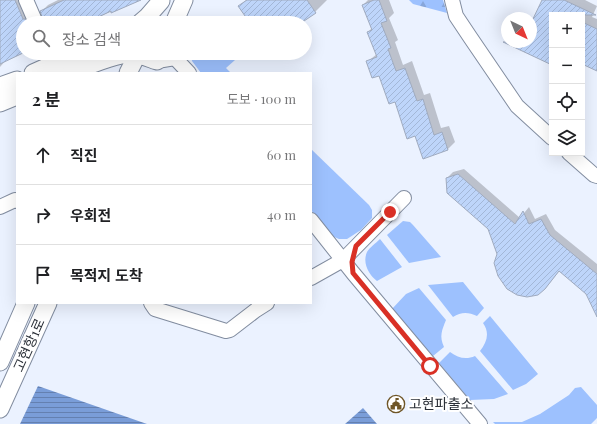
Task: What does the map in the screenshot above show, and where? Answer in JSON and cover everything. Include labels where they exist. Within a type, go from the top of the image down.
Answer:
[{"type":"street","points":[[26,0],[33,16]]},
{"type":"street","points":[[147,16],[162,0]]},
{"type":"street","points":[[154,16],[162,0]]},
{"type":"street","points":[[177,16],[184,0]]},
{"type":"street","points":[[452,0],[456,16],[517,106],[549,135]]},
{"type":"street","points":[[73,72],[105,60]]},
{"type":"street","points":[[128,72],[134,60]]},
{"type":"street","points":[[163,60],[188,72]]},
{"type":"street","points":[[35,72],[53,63]]},
{"type":"street","points":[[0,86],[16,80]]},
{"type":"street","points":[[0,103],[16,96]]},
{"type":"street","points":[[572,156],[597,176]]},
{"type":"street","points":[[312,277],[342,260],[404,198]]},
{"type":"street","points":[[0,207],[16,200]]},
{"type":"street","points":[[312,221],[342,260],[480,424]]},
{"type":"street","points":[[332,247],[343,249],[356,246]]},
{"type":"street","points":[[353,273],[352,262],[356,246]]},
{"type":"street","name":"고현항1로","points":[[0,362],[26,304]]},
{"type":"street","name":"고현항1로","points":[[0,409],[48,304]]},
{"type":"street","points":[[152,304],[155,309],[226,331],[231,329],[258,305]]},
{"type":"street","points":[[0,367],[16,373]]},
{"type":"green space","points":[[409,0],[443,0],[447,13],[413,4]]},
{"type":"green space","points":[[235,60],[226,68],[230,72],[200,72],[192,61]]},
{"type":"green space","points":[[312,150],[369,205],[372,210],[372,218],[361,230],[347,239],[339,239],[332,236],[312,211]]},
{"type":"green space","points":[[403,221],[410,222],[441,257],[409,263],[387,235]]},
{"type":"green space","points":[[380,239],[402,267],[377,281],[369,272],[365,260],[368,250]]},
{"type":"green space","points":[[463,282],[484,308],[477,316],[465,313],[453,317],[428,285]]},
{"type":"green space","points":[[419,288],[446,320],[441,336],[444,347],[433,356],[392,309],[406,294]]},
{"type":"green space","points":[[490,316],[538,374],[526,384],[513,390],[480,351],[487,337],[483,323]]},
{"type":"green space","points":[[450,352],[462,358],[475,356],[508,394],[494,399],[470,400],[439,363]]},
{"type":"green space","points":[[581,387],[597,405],[597,418],[591,424],[495,424],[493,422],[522,422],[540,414],[569,395],[575,388]]},
{"type":"shaded area","points":[[38,386],[147,424],[20,424]]},
{"type":"shaded area","points":[[363,408],[377,424],[345,424]]},
{"type":"building","points":[[0,0],[15,0],[22,16],[16,16],[16,56],[0,64]]},
{"type":"building","points":[[64,0],[141,0],[101,16],[42,16],[40,11]]},
{"type":"building","points":[[247,0],[307,0],[316,13],[312,16],[245,16],[238,6]]},
{"type":"building","points":[[374,0],[379,0],[387,21],[381,23],[391,48],[388,49],[396,71],[405,68],[417,101],[423,99],[434,135],[442,132],[448,150],[423,159],[415,136],[407,139],[395,102],[389,104],[379,76],[372,78],[366,61],[377,57],[367,32],[372,30],[362,5]]},
{"type":"building","points":[[542,0],[564,0],[596,15],[585,15],[585,12],[549,12],[549,64],[516,48],[537,48],[536,12]]},
{"type":"building","points":[[585,23],[597,29],[597,71],[585,65]]},
{"type":"building","points":[[458,174],[515,224],[523,211],[529,224],[541,219],[550,235],[597,274],[597,317],[586,294],[559,271],[545,289],[538,295],[527,297],[517,295],[507,289],[498,276],[494,263],[497,254],[488,229],[447,193],[446,178]]},
{"type":"place","name":"고현파출소","points":[[396,404]]},
{"type":"route","points":[[390,212],[356,246],[352,259],[353,273],[430,366]]}]
